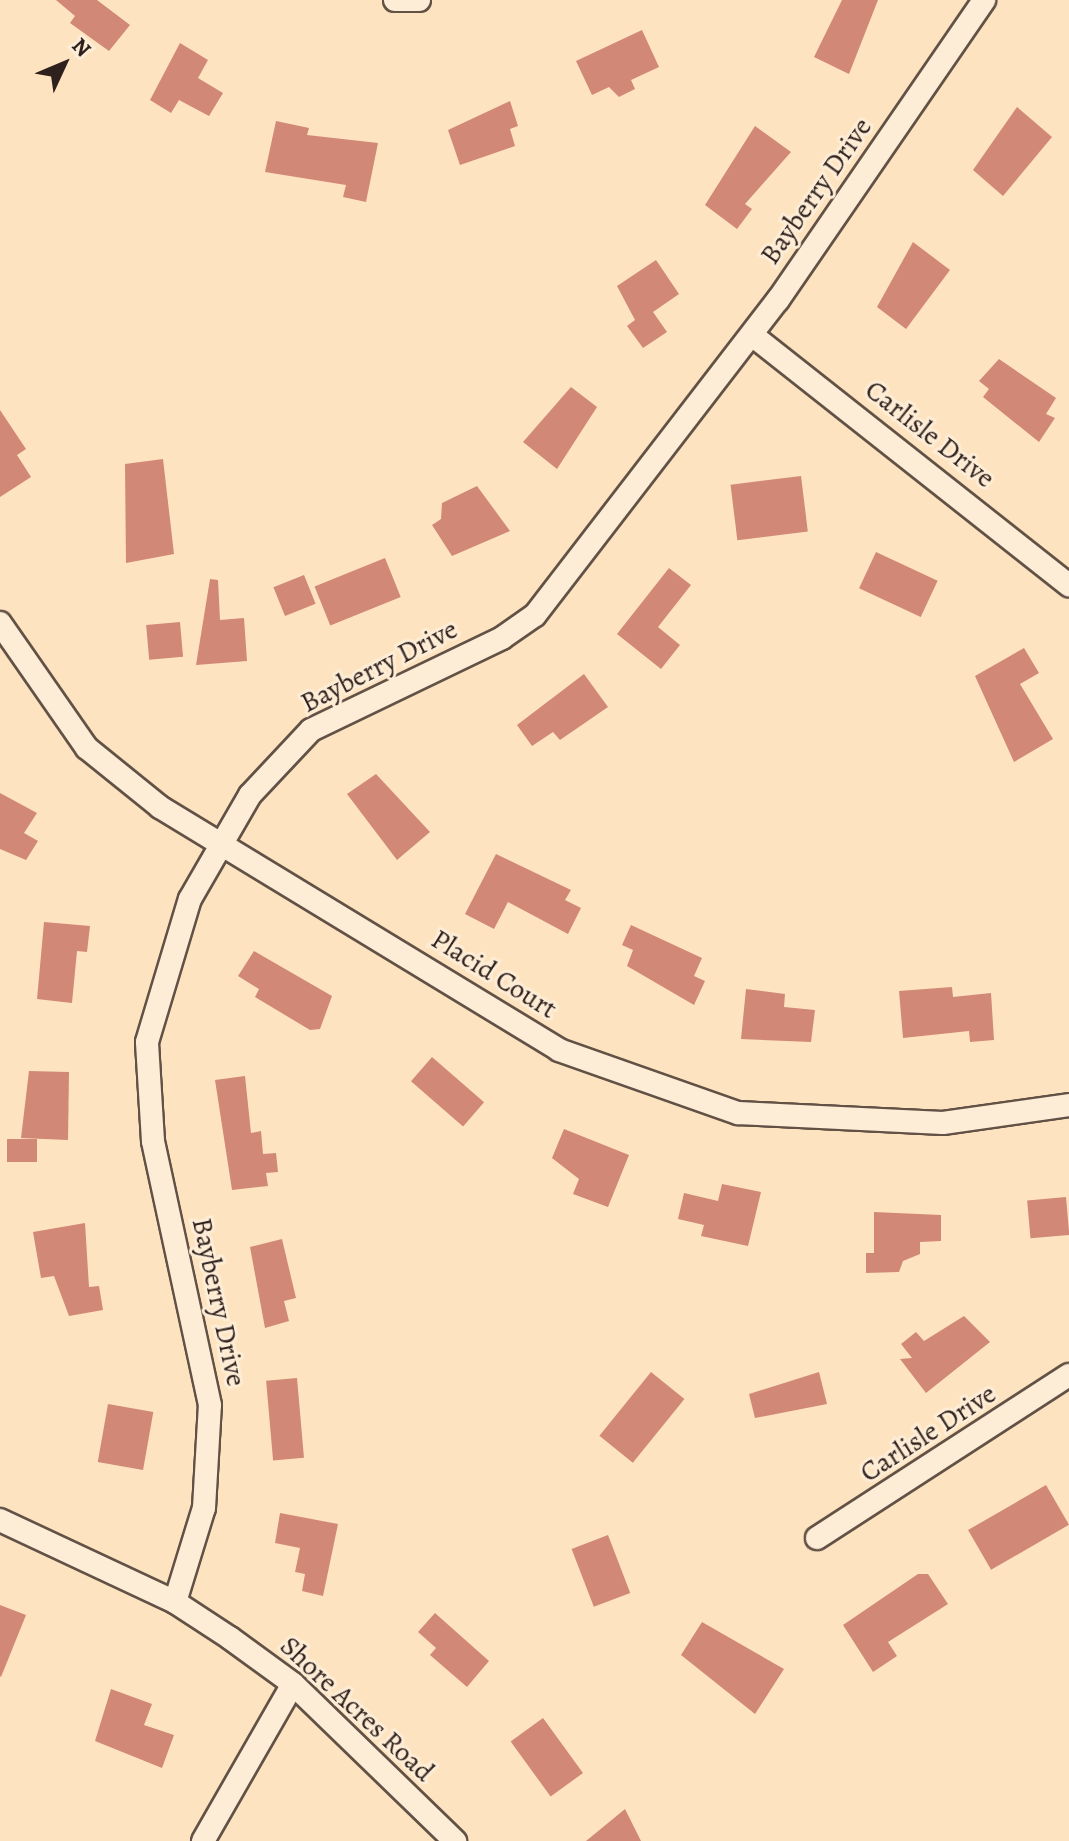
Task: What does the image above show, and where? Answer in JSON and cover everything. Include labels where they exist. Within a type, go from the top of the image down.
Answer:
[{"type":"street","points":[[395,0],[419,0]]},
{"type":"street","name":"Bayberry Drive","points":[[175,1602],[204,1508],[210,1405],[153,1141],[147,1042],[173,940],[220,841],[258,785],[311,730],[502,638],[535,615],[752,335],[984,0]]},
{"type":"street","name":"Carlisle Drive","points":[[752,335],[1069,585]]},
{"type":"street","name":"Placid Court","points":[[0,623],[87,748],[160,807],[559,1050],[738,1113],[943,1123],[1069,1105]]},
{"type":"street","name":"Carlisle Drive","points":[[817,1538],[923,1476],[1069,1375]]},
{"type":"street","name":"Shore Acres Road","points":[[0,1520],[175,1602],[293,1684],[455,1841]]},
{"type":"street","points":[[203,1841],[293,1684]]},
{"type":"building","points":[[56,0],[97,0],[130,25],[109,51],[70,23],[75,16]]},
{"type":"building","points":[[842,0],[878,0],[849,74],[814,57]]},
{"type":"building","points":[[642,30],[659,67],[631,80],[635,89],[619,97],[609,87],[592,95],[576,61]]},
{"type":"building","points":[[180,43],[208,60],[198,78],[223,93],[209,116],[179,100],[171,113],[150,100]]},
{"type":"building","points":[[510,101],[518,126],[510,129],[515,146],[460,165],[448,130]]},
{"type":"building","points":[[1017,107],[1052,137],[1003,196],[973,170]]},
{"type":"building","points":[[276,121],[309,128],[307,135],[378,143],[366,202],[343,197],[346,185],[265,172]]},
{"type":"building","points":[[755,126],[791,152],[745,204],[752,209],[737,229],[705,205]]},
{"type":"building","points":[[913,242],[950,270],[906,329],[877,307]]},
{"type":"building","points":[[656,260],[679,294],[653,312],[667,332],[643,348],[627,326],[635,320],[617,286]]},
{"type":"building","points":[[999,359],[1056,398],[1046,414],[1055,418],[1039,442],[983,397],[989,389],[979,381]]},
{"type":"building","points":[[571,387],[597,407],[557,469],[523,442]]},
{"type":"building","points":[[0,410],[26,449],[17,455],[31,477],[0,497]]},
{"type":"building","points":[[163,459],[174,554],[126,563],[125,464]]},
{"type":"building","points":[[801,476],[808,532],[737,540],[731,485]]},
{"type":"building","points":[[477,486],[510,531],[452,556],[432,525],[441,519],[442,503]]},
{"type":"building","points":[[876,552],[938,581],[921,617],[859,588]]},
{"type":"building","points":[[385,558],[401,597],[330,625],[315,586]]},
{"type":"building","points":[[669,568],[691,585],[658,627],[680,645],[661,669],[617,634]]},
{"type":"building","points":[[304,575],[316,604],[285,616],[273,587]]},
{"type":"building","points":[[210,579],[218,580],[220,620],[244,618],[247,661],[196,665]]},
{"type":"building","points":[[180,622],[183,657],[149,660],[146,625]]},
{"type":"building","points":[[1024,648],[1039,673],[1020,684],[1053,739],[1014,762],[975,676]]},
{"type":"building","points":[[584,674],[608,707],[560,740],[553,732],[532,746],[517,725]]},
{"type":"building","points":[[376,774],[430,832],[397,860],[347,794]]},
{"type":"building","points":[[0,793],[37,813],[24,833],[38,841],[26,860],[0,849]]},
{"type":"building","points":[[496,854],[571,890],[565,900],[581,908],[568,934],[508,902],[494,929],[465,914]]},
{"type":"building","points":[[44,922],[90,926],[87,952],[77,951],[72,1003],[37,999]]},
{"type":"building","points":[[631,925],[702,958],[694,976],[705,981],[694,1005],[627,966],[633,950],[622,945]]},
{"type":"building","points":[[254,951],[332,996],[320,1029],[310,1030],[255,997],[259,989],[238,976]]},
{"type":"building","points":[[952,987],[953,997],[991,993],[994,1040],[970,1042],[969,1031],[903,1038],[899,991]]},
{"type":"building","points":[[746,989],[785,994],[784,1007],[815,1010],[811,1042],[741,1039]]},
{"type":"building","points":[[432,1057],[484,1102],[463,1126],[411,1081]]},
{"type":"building","points":[[29,1071],[69,1072],[68,1140],[21,1138]]},
{"type":"building","points":[[245,1076],[251,1133],[261,1131],[263,1154],[276,1153],[278,1172],[266,1173],[268,1186],[232,1190],[215,1080]]},
{"type":"building","points":[[564,1129],[629,1155],[608,1207],[573,1194],[579,1179],[552,1158]]},
{"type":"building","points":[[7,1139],[37,1139],[37,1162],[7,1162]]},
{"type":"building","points":[[722,1184],[761,1192],[748,1246],[701,1236],[704,1225],[678,1219],[684,1193],[718,1201]]},
{"type":"building","points":[[1066,1197],[1069,1235],[1030,1238],[1027,1200]]},
{"type":"building","points":[[874,1212],[941,1215],[941,1241],[920,1242],[920,1254],[903,1261],[899,1272],[866,1273],[866,1253],[874,1253]]},
{"type":"building","points":[[85,1223],[89,1287],[99,1286],[103,1310],[69,1316],[54,1276],[41,1278],[33,1232]]},
{"type":"building","points":[[282,1239],[296,1298],[284,1301],[289,1321],[265,1328],[250,1247]]},
{"type":"building","points":[[964,1316],[990,1342],[926,1393],[900,1359],[912,1358],[901,1344],[916,1332],[924,1341]]},
{"type":"building","points":[[651,1372],[684,1399],[633,1463],[599,1436]]},
{"type":"building","points":[[819,1372],[827,1404],[755,1418],[749,1394]]},
{"type":"building","points":[[297,1378],[304,1458],[273,1460],[266,1381]]},
{"type":"building","points":[[108,1404],[153,1412],[143,1470],[98,1462]]},
{"type":"building","points":[[1046,1485],[1069,1525],[991,1570],[968,1530]]},
{"type":"building","points":[[280,1513],[338,1524],[323,1596],[302,1591],[305,1574],[295,1572],[300,1548],[275,1543]]},
{"type":"building","points":[[608,1535],[630,1593],[594,1607],[572,1549]]},
{"type":"building","points":[[918,1574],[928,1574],[948,1604],[888,1642],[897,1656],[873,1672],[843,1625]]},
{"type":"building","points":[[0,1605],[26,1615],[1,1677],[0,1676]]},
{"type":"building","points":[[435,1613],[489,1661],[467,1687],[430,1655],[436,1648],[418,1632]]},
{"type":"building","points":[[702,1622],[784,1669],[755,1714],[681,1655]]},
{"type":"building","points":[[111,1689],[152,1704],[144,1725],[174,1735],[162,1768],[95,1741]]},
{"type":"building","points":[[543,1718],[583,1773],[551,1797],[511,1742]]},
{"type":"building","points":[[625,1809],[641,1841],[586,1841]]}]
